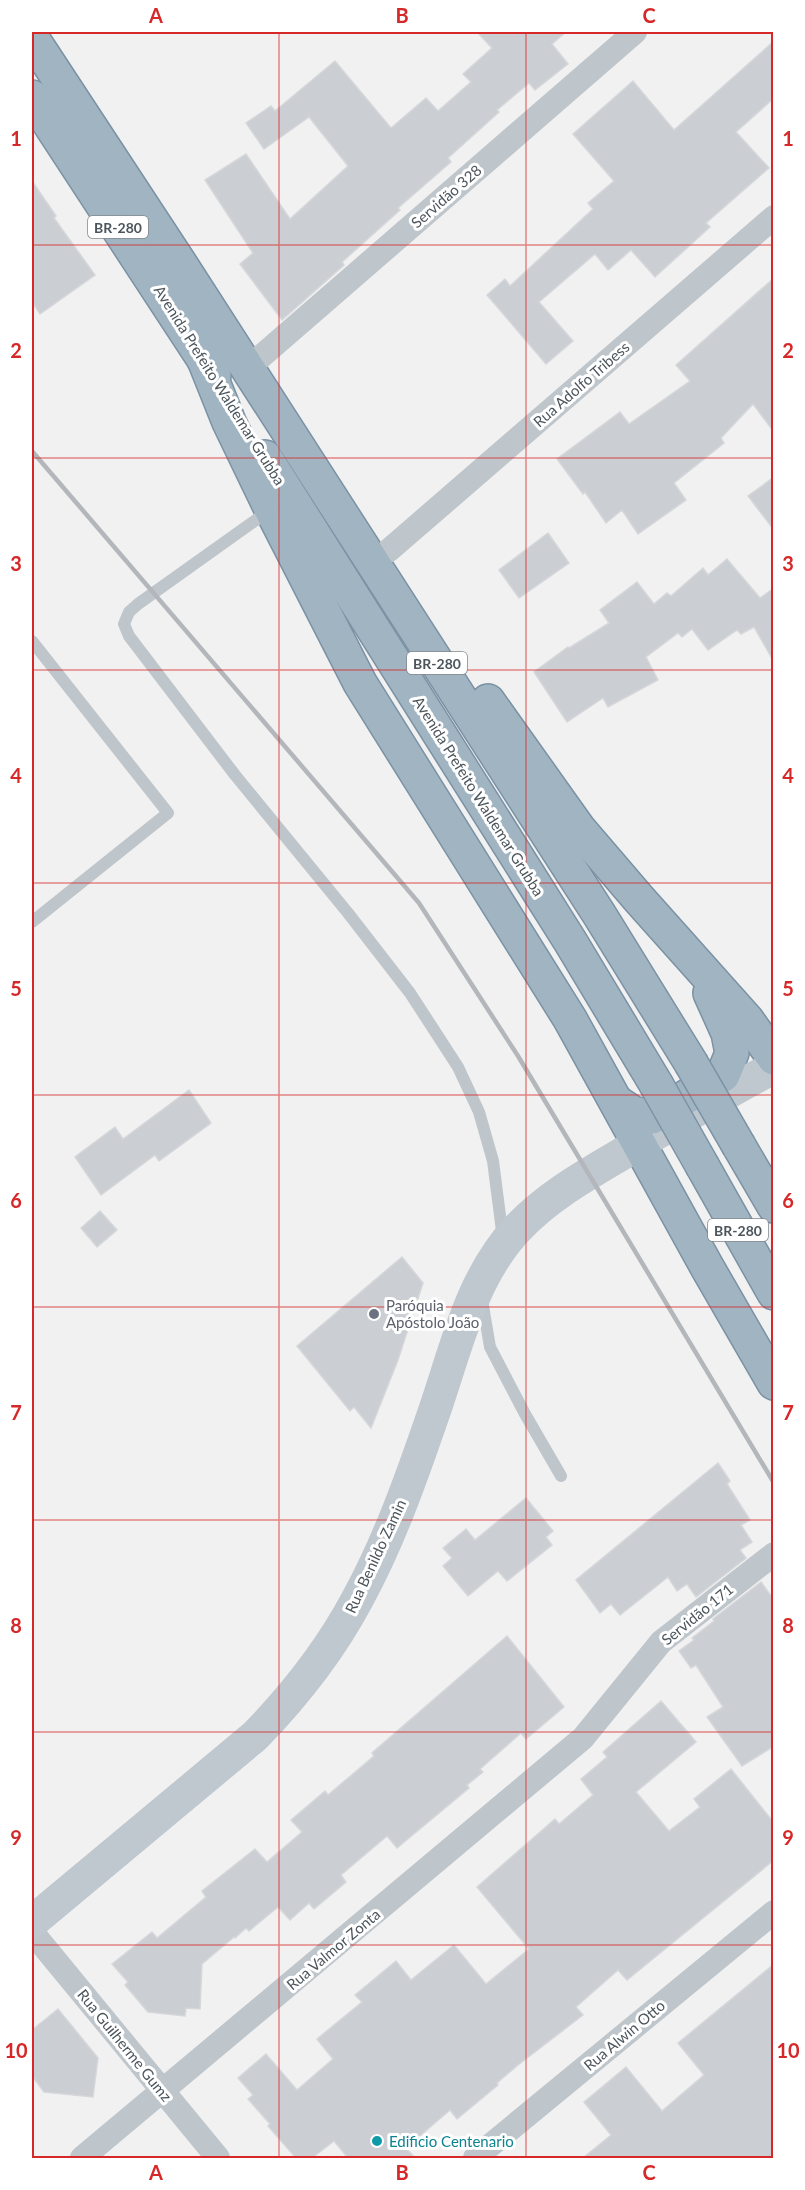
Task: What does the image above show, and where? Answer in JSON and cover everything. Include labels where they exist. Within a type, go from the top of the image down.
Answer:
[{"type":"highway","name":"Avenida Prefeito Waldemar Grubba","points":[[32,38],[593,904],[691,1063],[774,1206]]},
{"type":"highway","name":"Avenida Prefeito Waldemar Grubba","points":[[32,97],[203,357],[564,931],[656,1084],[774,1293]]},
{"type":"highway","points":[[181,265],[256,361],[388,550],[501,720],[579,829],[747,1020],[774,1058]]},
{"type":"highway","points":[[203,357],[229,422],[360,683],[564,1009],[774,1383]]},
{"type":"highway","points":[[618,1103],[633,1113],[652,1117],[723,1075],[732,1053],[728,1033],[713,997],[685,951]]},
{"type":"main road","name":"Rua Benildo Zamin","points":[[32,1922],[255,1736],[281,1710],[334,1639],[358,1598],[398,1510],[479,1284],[517,1228],[537,1210],[589,1173],[774,1067]]},
{"type":"street","name":"Servidão 328","points":[[256,361],[635,32]]},
{"type":"street","name":"Rua Adolfo Tribess","points":[[388,550],[774,217]]},
{"type":"street","name":"Servidão 171","points":[[583,1738],[661,1642],[774,1554]]},
{"type":"street","name":"Rua Valmor Zonta","points":[[82,2158],[583,1738]]},
{"type":"street","name":"Rua Alwin Otto","points":[[475,2158],[774,1912]]},
{"type":"street","name":"Rua Guilherme Gumz","points":[[32,1932],[218,2158]]},
{"type":"lane","points":[[271,509],[138,604],[129,612],[124,624],[129,636],[235,776],[348,913],[410,993],[458,1066],[479,1112],[493,1161],[504,1245]]},
{"type":"lane","points":[[32,641],[168,813],[32,922]]},
{"type":"lane","points":[[479,1284],[490,1347],[561,1476]]},
{"type":"building","points":[[477,32],[566,32],[552,44],[568,64],[535,90],[529,83],[497,110],[499,112],[448,158],[451,162],[398,208],[400,210],[342,262],[344,265],[282,320],[240,264],[253,253],[205,180],[246,154],[290,219],[348,166],[309,117],[264,149],[246,123],[271,106],[275,111],[335,61],[391,128],[426,98],[438,111],[471,82],[463,74],[492,48]]},
{"type":"building","points":[[774,41],[774,98],[736,132],[769,168],[706,223],[710,227],[655,277],[631,250],[608,270],[595,254],[539,302],[573,341],[546,364],[487,295],[505,279],[510,286],[593,209],[588,203],[614,181],[573,134],[633,81],[674,130]]},
{"type":"building","points":[[32,181],[56,216],[54,218],[95,275],[40,314],[32,302]]},
{"type":"building","points":[[774,278],[774,432],[753,404],[721,438],[724,443],[674,483],[686,500],[638,534],[622,510],[606,523],[585,492],[583,494],[557,459],[620,412],[629,424],[690,381],[676,365]]},
{"type":"building","points":[[774,477],[774,530],[748,496]]},
{"type":"building","points":[[548,533],[569,563],[519,598],[499,570]]},
{"type":"building","points":[[727,559],[760,598],[774,588],[774,662],[754,627],[741,634],[737,630],[708,650],[692,629],[682,637],[678,633],[646,657],[658,680],[608,707],[603,698],[567,722],[534,672],[568,647],[609,623],[600,610],[637,582],[654,604],[667,593],[671,596],[703,568],[708,575]]},
{"type":"building","points":[[189,1090],[211,1123],[159,1161],[155,1155],[101,1195],[75,1157],[115,1127],[123,1139]]},
{"type":"building","points":[[100,1211],[117,1230],[97,1247],[81,1228]]},
{"type":"building","name":"Paróquia Apóstolo João","points":[[402,1257],[423,1283],[398,1360],[371,1428],[354,1407],[350,1411],[297,1346]]},
{"type":"building","points":[[718,1463],[730,1481],[727,1484],[750,1520],[741,1525],[752,1542],[740,1550],[746,1558],[696,1597],[687,1584],[677,1591],[668,1577],[620,1615],[611,1604],[600,1613],[576,1580]]},
{"type":"building","points":[[526,1498],[553,1531],[546,1537],[552,1545],[507,1581],[498,1571],[468,1596],[443,1566],[452,1558],[443,1548],[466,1529],[475,1540]]},
{"type":"building","points":[[761,1582],[774,1600],[774,1746],[742,1766],[707,1717],[723,1707],[696,1665],[691,1668],[679,1651],[694,1640],[692,1638],[714,1621],[713,1619]]},
{"type":"building","points":[[507,1636],[564,1707],[526,1739],[521,1733],[480,1769],[483,1772],[467,1785],[469,1788],[397,1848],[387,1836],[341,1875],[346,1882],[314,1909],[309,1903],[290,1920],[278,1907],[249,1931],[246,1928],[234,1937],[202,1964],[200,2009],[186,2008],[185,2016],[148,2012],[125,1985],[128,1982],[112,1964],[152,1932],[157,1938],[206,1897],[202,1891],[255,1849],[267,1862],[302,1832],[291,1820],[325,1791],[328,1795],[374,1756],[372,1753]]},
{"type":"building","points":[[661,1701],[696,1742],[636,1792],[669,1831],[700,1807],[694,1799],[731,1769],[774,1823],[774,1860],[627,1980],[618,1970],[576,2007],[583,2015],[518,2065],[457,2119],[450,2110],[406,2148],[415,2158],[348,2158],[334,2141],[312,2158],[296,2158],[248,2099],[253,2095],[238,2078],[266,2054],[297,2090],[333,2059],[317,2039],[362,2002],[355,1995],[396,1961],[411,1980],[454,1945],[486,1984],[529,1949],[477,1887],[555,1819],[559,1824],[593,1795],[581,1779],[607,1757],[603,1752]]},
{"type":"building","points":[[774,1964],[774,2158],[583,2158],[611,2135],[584,2102],[626,2067],[662,2111],[704,2075],[678,2043]]},
{"type":"building","points":[[58,2009],[98,2058],[93,2097],[44,2092],[32,2076],[32,2030]]},
{"type":"railway","points":[[32,451],[419,903],[518,1056],[774,1483]]},
{"type":"place","name":"Paróquia Apóstolo João","points":[[374,1314]]},
{"type":"place","name":"Edificio Centenario","points":[[377,2141]]}]
